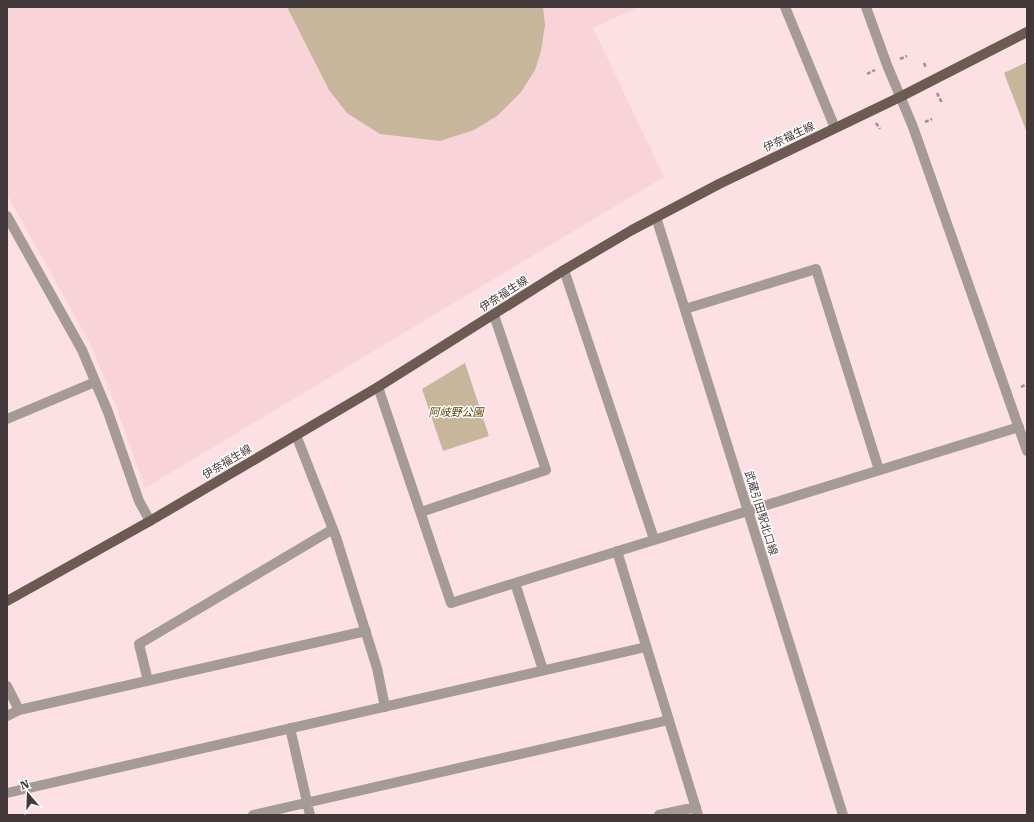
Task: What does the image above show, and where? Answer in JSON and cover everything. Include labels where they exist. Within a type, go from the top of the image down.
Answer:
[{"type":"main road","name":"伊奈福生線","points":[[7,601],[150,521],[378,387],[564,270],[656,217],[719,184],[900,97],[1027,32]]},
{"type":"street","points":[[785,7],[835,128]]},
{"type":"street","points":[[866,7],[912,127],[1027,451]]},
{"type":"street","points":[[7,216],[82,350],[108,412],[139,501],[150,521]]},
{"type":"street","name":"武蔵引田駅北口線","points":[[656,217],[843,815]]},
{"type":"street","points":[[685,309],[816,269],[879,470]]},
{"type":"street","points":[[564,270],[654,539]]},
{"type":"street","points":[[420,512],[546,470],[494,315]]},
{"type":"street","points":[[7,419],[95,382]]},
{"type":"street","points":[[378,387],[451,603],[1019,427]]},
{"type":"street","points":[[296,435],[333,529],[377,668],[385,707]]},
{"type":"street","points":[[148,681],[139,644],[333,529]]},
{"type":"street","points":[[617,551],[697,811],[659,815]]},
{"type":"street","points":[[515,583],[543,670]]},
{"type":"street","points":[[7,716],[20,710],[366,631]]},
{"type":"street","points":[[7,793],[646,647]]},
{"type":"street","points":[[7,686],[20,710]]},
{"type":"street","points":[[253,815],[669,720]]},
{"type":"street","points":[[290,728],[310,815]]},
{"type":"path","points":[[902,58],[907,56]]},
{"type":"path","points":[[924,63],[926,67]]},
{"type":"path","points":[[867,74],[873,71]]},
{"type":"path","points":[[940,99],[942,103]]},
{"type":"path","points":[[878,125],[880,129]]},
{"type":"path","points":[[1020,387],[1027,384]]},
{"type":"shaded area","points":[[7,7],[638,7],[593,28],[664,177],[145,488],[116,406],[90,343],[7,195]]},
{"type":"green space","points":[[287,7],[543,7],[545,25],[541,51],[535,70],[521,92],[497,116],[474,130],[440,141],[380,134],[347,113],[329,90]]},
{"type":"green space","points":[[1027,62],[1027,133],[1004,73]]},
{"type":"green space","name":"阿岐野公園","points":[[465,363],[489,436],[443,451],[422,389]]}]
